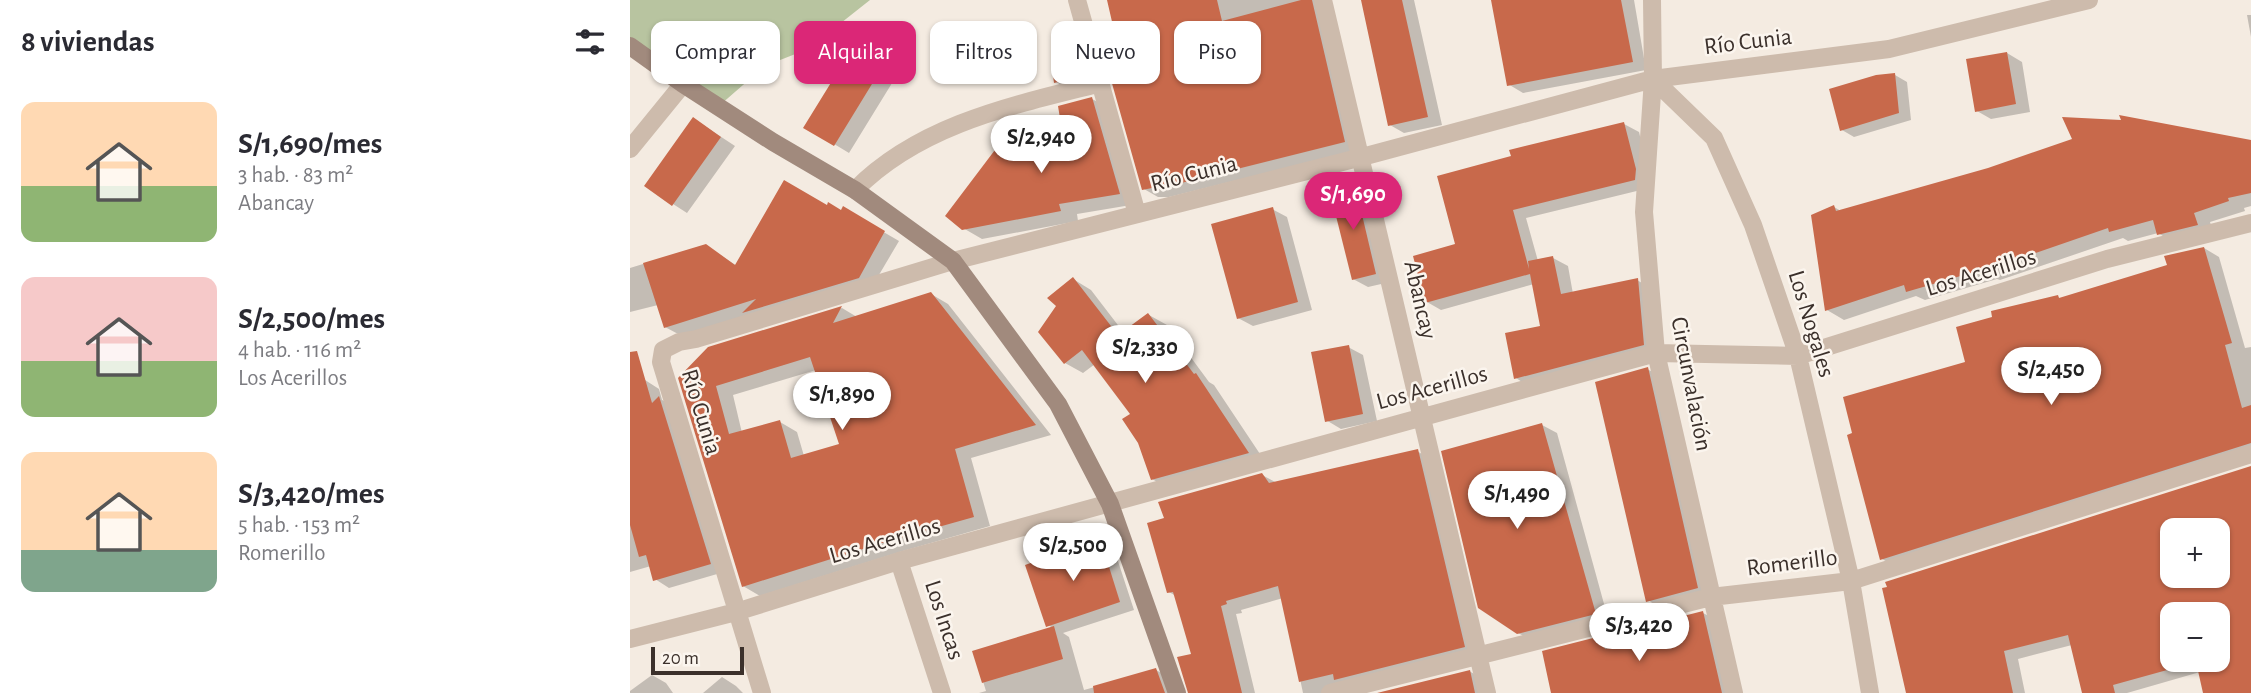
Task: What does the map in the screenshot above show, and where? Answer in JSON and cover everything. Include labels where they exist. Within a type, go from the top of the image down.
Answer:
[{"type":"street","points":[[1077,0],[1083,21]]},
{"type":"street","name":"Abancay","points":[[1323,0],[1487,693]]},
{"type":"street","points":[[1653,0],[1653,79]]},
{"type":"street","name":"Río Cunia","points":[[736,612],[661,362],[663,350],[679,342],[953,261],[1362,157],[1653,79],[1889,49],[2090,0]]},
{"type":"street","points":[[630,46],[651,61]]},
{"type":"street","name":"Circunvalación","points":[[1653,79],[1644,212],[1656,353],[1734,693]]},
{"type":"street","name":"Los Nogales","points":[[1653,79],[1714,138],[1753,225],[1798,356],[1850,581],[1870,693]]},
{"type":"street","points":[[630,149],[683,84],[773,142],[855,190],[953,261],[1058,404],[1110,504],[1177,693]]},
{"type":"street","points":[[855,190],[872,172],[947,128],[1014,105],[1097,84]]},
{"type":"street","points":[[1101,84],[1137,214]]},
{"type":"street","name":"Los Acerillos","points":[[630,639],[736,612],[899,561],[1422,415],[1656,353],[1798,356],[2107,259],[2251,223]]},
{"type":"street","name":"Romerillo","points":[[1330,693],[1711,597],[1850,581],[2251,454]]},
{"type":"street","name":"Los Incas","points":[[899,561],[942,693]]},
{"type":"street","points":[[736,612],[762,693]]},
{"type":"green space","points":[[630,0],[870,0],[843,21],[794,21],[794,55],[780,60],[780,21],[651,21],[651,61],[630,47]]},
{"type":"green space","points":[[687,84],[744,84],[720,105]]},
{"type":"building","points":[[1107,0],[1217,0],[1222,21],[1301,0],[1312,0],[1345,142],[1153,190],[1142,190],[1112,84],[1160,84],[1160,21],[1112,21]]},
{"type":"building","points":[[1361,0],[1402,0],[1428,117],[1388,126]]},
{"type":"building","points":[[1491,0],[1621,0],[1633,62],[1507,86]]},
{"type":"building","points":[[2007,52],[2016,104],[1975,112],[1966,59]]},
{"type":"building","points":[[1895,73],[1899,113],[1840,131],[1829,89],[1876,75]]},
{"type":"building","points":[[830,84],[872,84],[834,146],[803,128]]},
{"type":"building","points":[[1092,97],[1120,194],[1059,204],[1061,211],[962,230],[945,216],[1007,134],[1011,159],[1064,143],[1058,106]]},
{"type":"building","points":[[2119,115],[2251,140],[2251,193],[2228,198],[2229,201],[2194,213],[2198,225],[2157,235],[2153,220],[2109,232],[2108,228],[1981,272],[1906,292],[1904,285],[1825,311],[1811,215],[1834,205],[1836,211],[1988,168],[2072,139],[2062,117],[2121,120]]},
{"type":"building","points":[[693,117],[721,137],[672,206],[644,186]]},
{"type":"building","points":[[1624,122],[1636,169],[1635,180],[1513,210],[1529,269],[1528,261],[1553,256],[1561,294],[1638,278],[1644,345],[1514,379],[1505,333],[1540,326],[1530,274],[1425,303],[1413,256],[1455,244],[1437,176],[1511,156],[1509,150]]},
{"type":"building","points":[[784,180],[827,205],[828,202],[841,210],[843,206],[885,231],[859,278],[742,313],[756,299],[664,328],[643,263],[706,244],[735,265]]},
{"type":"building","points":[[1355,185],[1376,274],[1352,280],[1330,192]]},
{"type":"building","points":[[1273,207],[1298,302],[1237,319],[1211,224]]},
{"type":"building","points":[[2204,247],[2232,343],[2225,345],[2242,408],[2251,405],[2251,443],[1880,560],[1847,435],[1852,433],[1843,397],[1965,362],[1956,327],[1992,317],[1991,311],[2058,295],[2059,298],[2167,265],[2164,256]]},
{"type":"building","points":[[1073,277],[1118,335],[1148,313],[1194,374],[1196,373],[1249,453],[1151,480],[1138,443],[1122,419],[1130,414],[1082,350],[1064,364],[1038,332],[1056,306],[1047,298]]},
{"type":"building","points":[[931,292],[1036,425],[955,449],[974,517],[742,587],[678,378],[708,347],[842,306],[833,323]],"holes":[[[810,357],[839,444],[791,458],[780,420],[729,434],[716,386]]]},
{"type":"building","points":[[1349,345],[1363,414],[1325,422],[1311,352]]},
{"type":"building","points":[[637,351],[652,403],[659,396],[711,564],[653,581],[646,555],[639,557],[630,525],[630,352]]},
{"type":"building","points":[[1648,367],[1698,588],[1646,602],[1595,382]]},
{"type":"building","points":[[1542,423],[1596,614],[1517,634],[1478,608],[1441,451]]},
{"type":"building","points":[[1418,449],[1465,647],[1334,680],[1333,674],[1299,682],[1278,586],[1226,601],[1227,604],[1221,606],[1242,693],[1188,693],[1177,657],[1191,654],[1173,592],[1167,593],[1147,523],[1164,518],[1158,502],[1262,473],[1269,483]]},
{"type":"building","points":[[2251,466],[2251,693],[2203,693],[2198,672],[2230,672],[2230,602],[2160,602],[2160,672],[2113,685],[2115,693],[2082,693],[2068,635],[2004,651],[2013,693],[1906,693],[1882,588],[1887,587],[1885,582]]},
{"type":"building","points":[[1100,538],[1120,602],[1046,627],[1025,565]]},
{"type":"building","points":[[1703,611],[1722,693],[1551,693],[1542,651],[1601,636],[1605,649],[1655,636],[1652,624]]},
{"type":"building","points":[[1054,626],[1063,659],[982,683],[972,651]]},
{"type":"building","points":[[1156,668],[1165,693],[1094,693],[1093,686]]},
{"type":"building","points":[[1470,670],[1475,693],[1377,693]]}]
